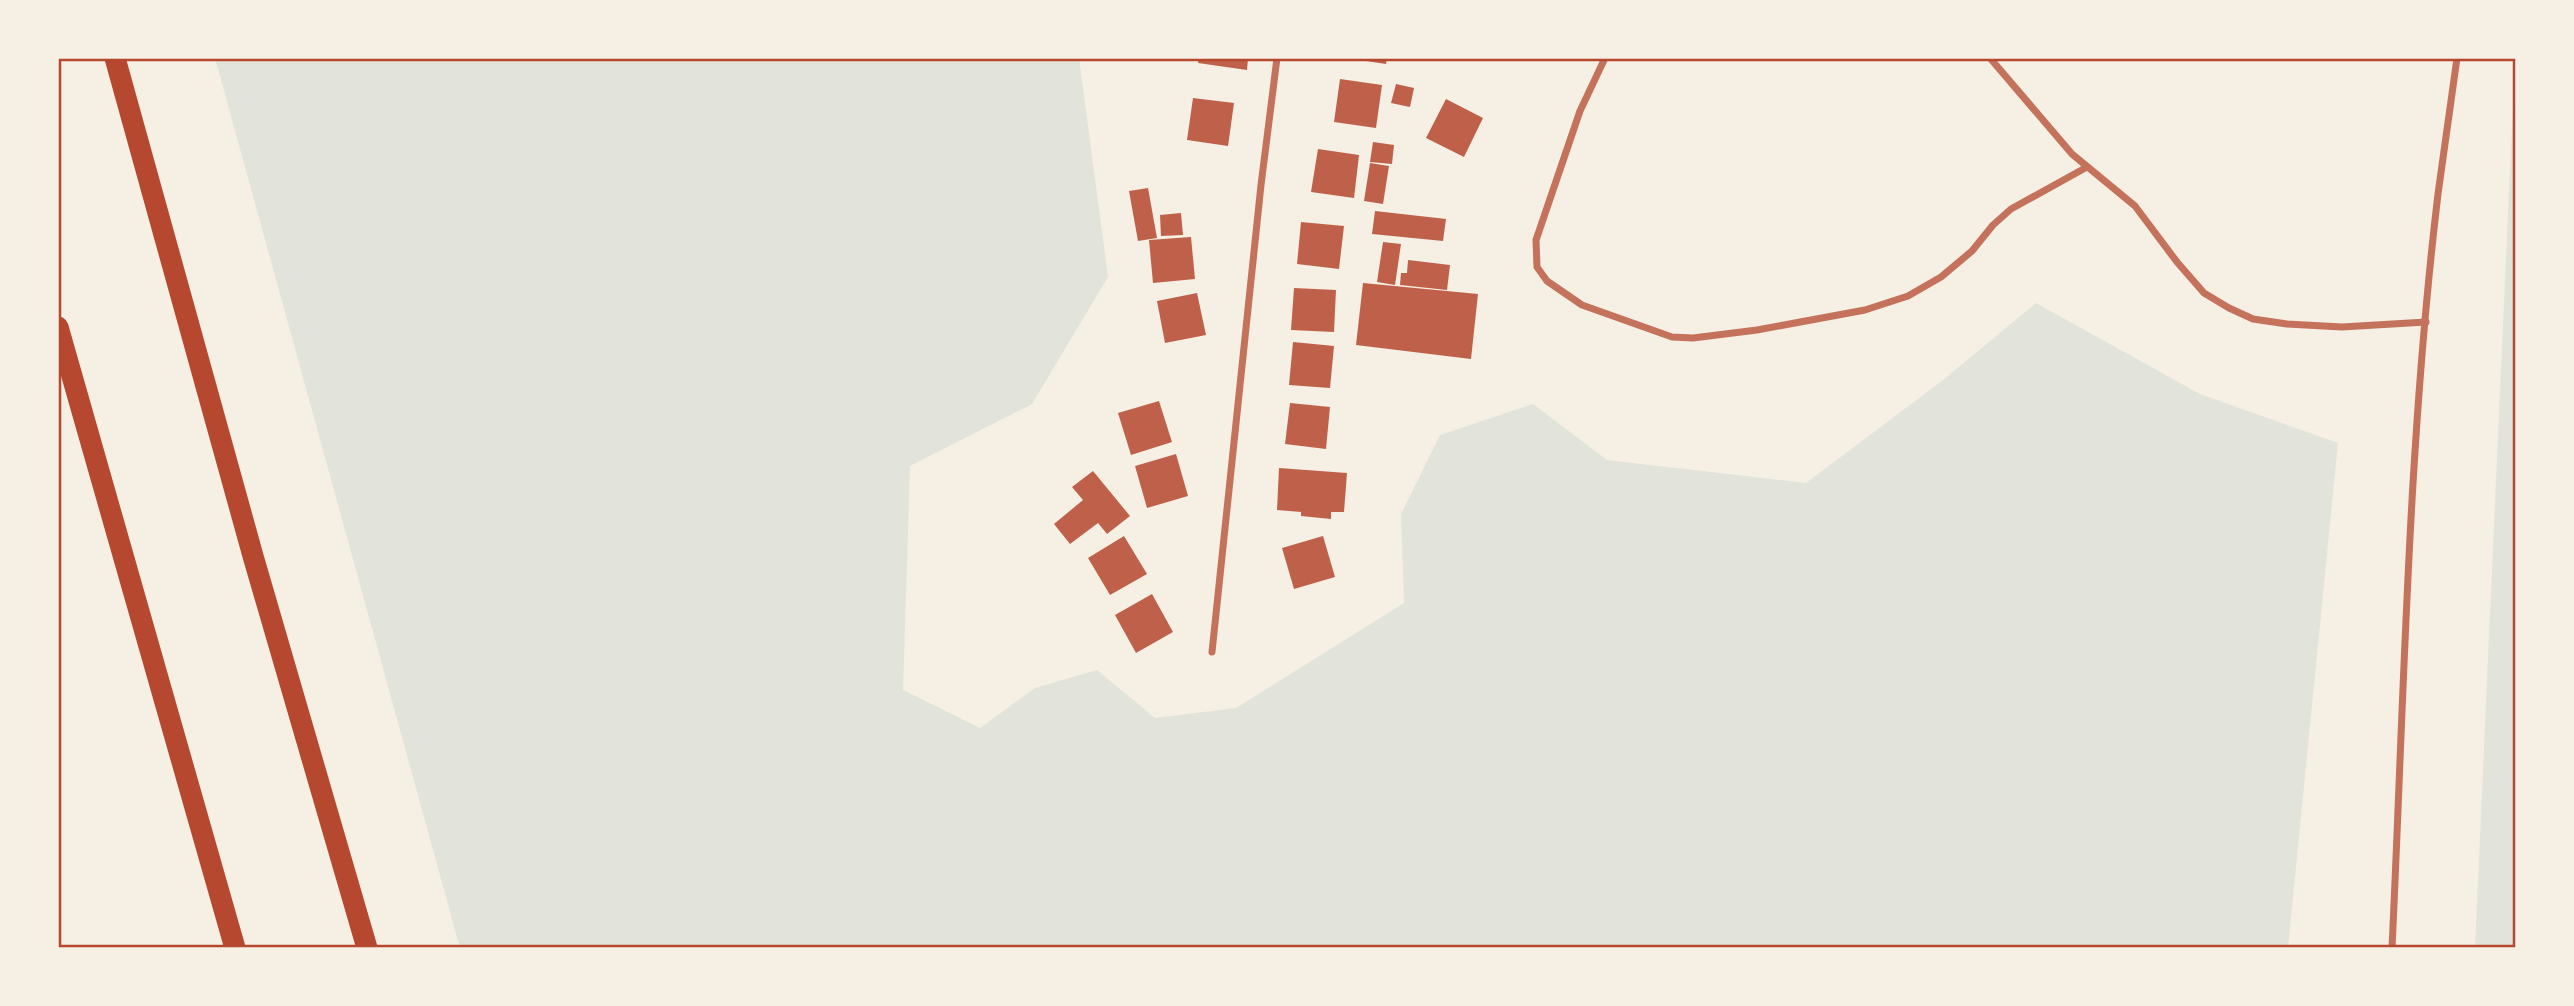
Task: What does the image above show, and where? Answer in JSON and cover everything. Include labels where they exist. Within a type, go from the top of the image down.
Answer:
[{"type":"highway","points":[[115,58],[253,556],[367,948]]},
{"type":"highway","points":[[58,327],[235,948]]},
{"type":"street","points":[[1212,652],[1259,198],[1277,58]]},
{"type":"street","points":[[1605,58],[1580,111],[1536,240],[1537,268],[1547,281],[1583,305],[1672,337],[1693,338],[1757,330],[1865,310],[1908,296],[1941,277],[1972,251],[1993,225],[2011,209],[2087,167]]},
{"type":"street","points":[[1990,58],[2072,154],[2135,206],[2176,262],[2204,293],[2253,319],[2287,324],[2342,327],[2426,323]]},
{"type":"street","points":[[2392,948],[2413,503],[2426,323],[2438,195],[2457,58]]},
{"type":"shaded area","points":[[215,58],[1079,58],[1108,277],[1032,404],[910,466],[903,690],[980,728],[1035,688],[1097,670],[1155,718],[1236,708],[1404,603],[1401,514],[1440,435],[1533,404],[1607,460],[1806,483],[1943,380],[2036,303],[2200,394],[2338,443],[2288,948],[460,948]]},
{"type":"shaded area","points":[[2515,58],[2516,948],[2475,948]]},
{"type":"building","points":[[1199,58],[1248,58],[1247,70],[1198,63]]},
{"type":"building","points":[[1346,58],[1387,58],[1386,64]]},
{"type":"building","points":[[1340,79],[1382,85],[1376,128],[1334,122]]},
{"type":"building","points":[[1396,84],[1414,88],[1410,107],[1391,103]]},
{"type":"building","points":[[1193,98],[1234,103],[1228,146],[1187,140]]},
{"type":"building","points":[[1446,99],[1483,118],[1464,157],[1426,138]]},
{"type":"building","points":[[1373,142],[1394,145],[1392,164],[1370,162]]},
{"type":"building","points":[[1318,149],[1359,155],[1354,198],[1311,192]]},
{"type":"building","points":[[1370,163],[1389,166],[1383,204],[1364,201]]},
{"type":"building","points":[[1148,188],[1157,238],[1138,241],[1129,191]]},
{"type":"building","points":[[1375,211],[1446,219],[1443,241],[1372,234]]},
{"type":"building","points":[[1181,213],[1183,235],[1161,236],[1160,215]]},
{"type":"building","points":[[1301,222],[1344,226],[1339,269],[1297,264]]},
{"type":"building","points":[[1191,237],[1195,279],[1153,283],[1149,240]]},
{"type":"building","points":[[1383,242],[1401,244],[1395,285],[1377,282]]},
{"type":"building","points":[[1408,260],[1450,265],[1447,290],[1400,285],[1401,273],[1407,273]]},
{"type":"building","points":[[1363,283],[1478,294],[1471,359],[1356,345]]},
{"type":"building","points":[[1294,288],[1336,290],[1334,332],[1291,330]]},
{"type":"building","points":[[1197,293],[1206,335],[1165,343],[1157,301]]},
{"type":"building","points":[[1293,342],[1334,346],[1330,388],[1289,385]]},
{"type":"building","points":[[1159,401],[1172,442],[1131,455],[1118,413]]},
{"type":"building","points":[[1290,403],[1330,407],[1326,449],[1285,444]]},
{"type":"building","points":[[1176,454],[1188,496],[1147,508],[1135,466]]},
{"type":"building","points":[[1279,468],[1347,473],[1344,512],[1331,512],[1331,519],[1277,510]]},
{"type":"building","points":[[1093,471],[1130,516],[1107,534],[1098,523],[1070,544],[1054,524],[1083,500],[1072,487]]},
{"type":"building","points":[[1124,536],[1147,574],[1110,595],[1088,558]]},
{"type":"building","points":[[1323,536],[1335,577],[1294,589],[1282,548]]},
{"type":"building","points":[[1152,594],[1173,632],[1136,653],[1115,615]]}]
